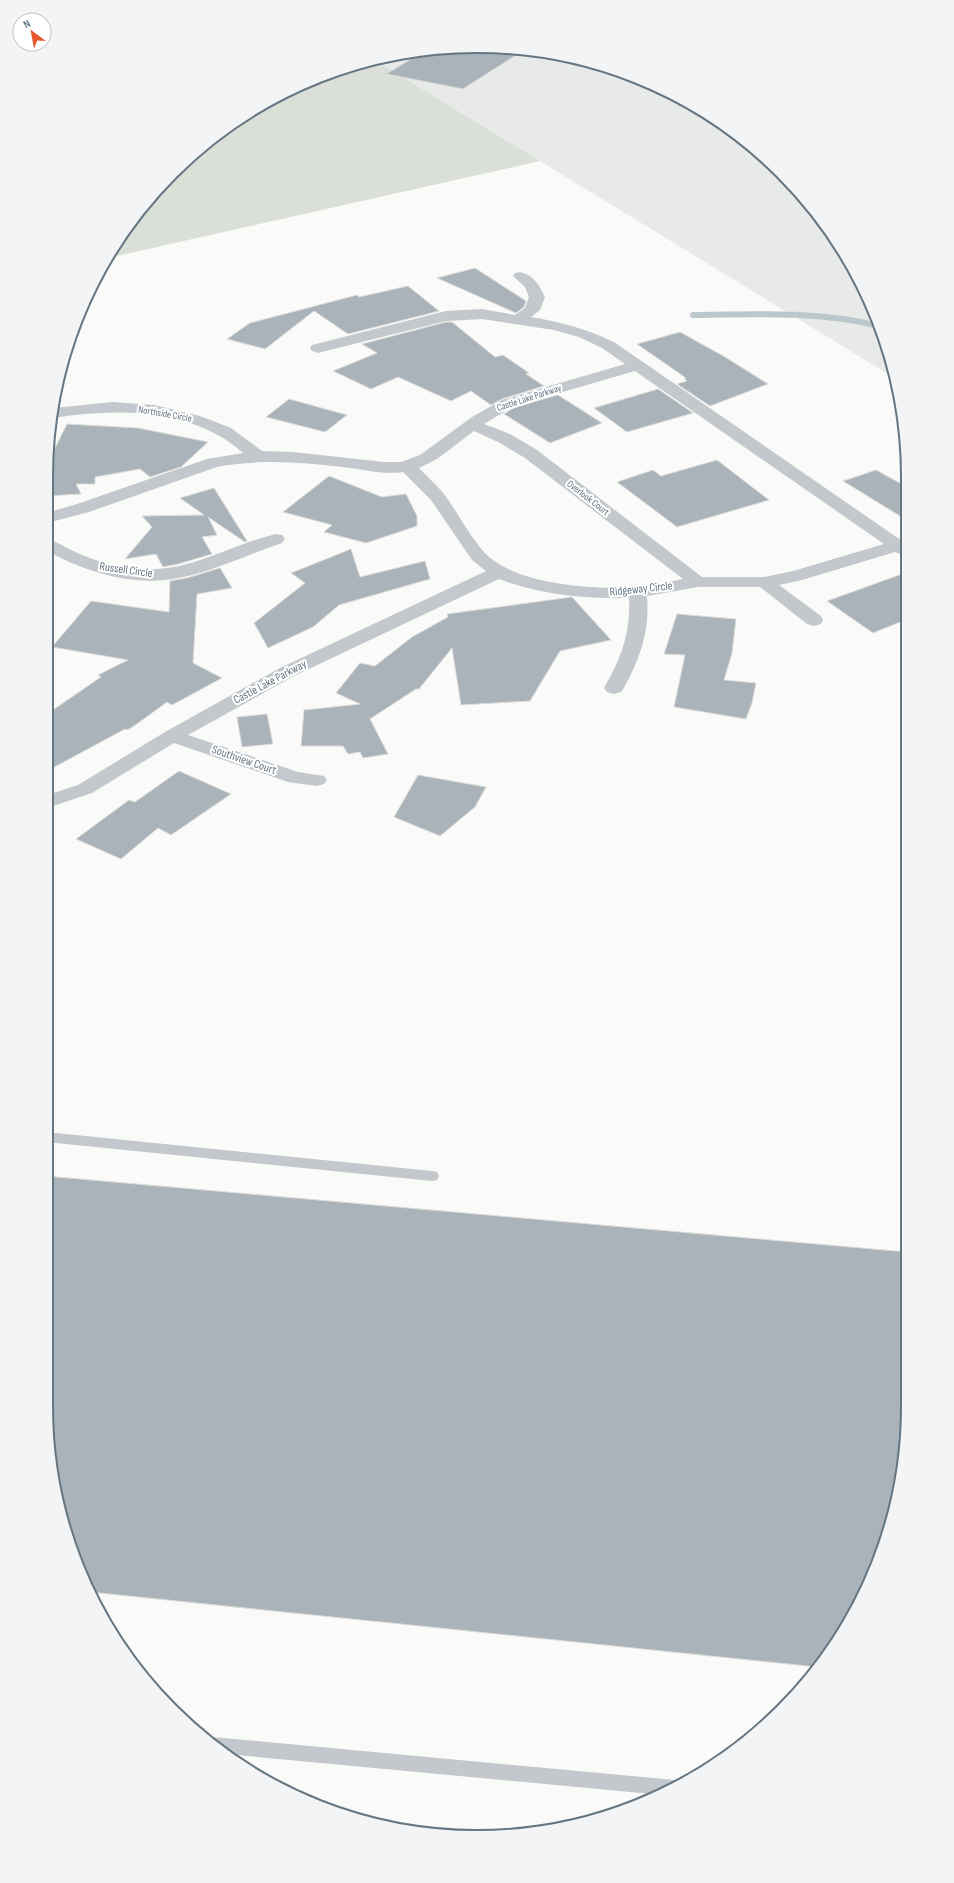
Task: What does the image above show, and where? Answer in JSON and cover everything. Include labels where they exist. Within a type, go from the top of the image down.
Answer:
[{"type":"street","points":[[519,319],[532,310],[537,297],[532,285],[520,276]]},
{"type":"street","points":[[318,348],[446,316],[482,314],[556,326],[584,334],[608,345],[901,548]]},
{"type":"street","name":"Castle Lake Parkway","points":[[256,455],[287,456],[388,467],[407,466],[424,461],[492,411],[508,403],[637,365]]},
{"type":"street","name":"Northside Circle","points":[[58,412],[98,407],[125,408],[151,410],[196,419],[232,435],[256,455]]},
{"type":"street","name":"Overlook Court","points":[[472,425],[504,438],[531,454],[698,582]]},
{"type":"street","points":[[53,516],[83,508],[213,463],[256,455]]},
{"type":"street","name":"Ridgeway Circle","points":[[407,466],[436,496],[478,556],[498,572],[521,581],[550,588],[601,593],[638,592],[698,582],[764,582],[796,576],[901,548]]},
{"type":"street","name":"Russell Circle","points":[[53,548],[69,557],[103,568],[149,575],[167,574],[189,570],[276,539]]},
{"type":"street","name":"Castle Lake Parkway","points":[[53,800],[85,789],[172,736],[287,672],[498,572]]},
{"type":"street","points":[[764,582],[814,620]]},
{"type":"street","points":[[614,688],[625,670],[636,642],[640,615],[638,592]]},
{"type":"street","name":"Southview Court","points":[[172,736],[295,778],[316,780]]},
{"type":"lane","points":[[53,1137],[432,1176]]},
{"type":"lane","points":[[224,1746],[663,1787]]},
{"type":"shaded area","points":[[477,53],[505,54],[560,61],[587,67],[639,85],[665,97],[713,124],[757,158],[777,177],[796,197],[830,241],[857,289],[869,315],[889,374],[381,64],[422,57]]},
{"type":"shaded area","points":[[381,64],[540,161],[115,256],[124,241],[158,197],[177,177],[197,158],[241,124],[289,97],[315,85],[367,67]]},
{"type":"building","points":[[477,53],[516,55],[463,89],[386,74],[412,58],[449,54]]},
{"type":"building","points":[[475,268],[526,301],[524,307],[516,313],[437,278]]},
{"type":"building","points":[[408,286],[439,311],[348,334],[314,311],[265,349],[227,339],[250,323],[357,295],[359,297]]},
{"type":"building","points":[[446,322],[452,322],[495,357],[503,355],[529,373],[526,374],[544,386],[502,399],[491,405],[471,391],[451,401],[398,377],[371,389],[333,371],[377,353],[362,344]]},
{"type":"building","points":[[680,332],[725,357],[768,384],[710,406],[677,384],[687,381],[684,378],[686,378],[637,344]]},
{"type":"building","points":[[658,389],[693,413],[627,432],[594,408]]},
{"type":"building","points":[[558,395],[602,423],[550,443],[504,414],[515,407]]},
{"type":"building","points":[[289,399],[347,415],[325,432],[266,417]]},
{"type":"building","points":[[67,424],[138,428],[208,442],[181,467],[150,477],[140,469],[95,477],[95,484],[76,484],[81,494],[53,496],[54,450]]},
{"type":"building","points":[[717,460],[769,500],[677,527],[617,482],[653,470],[661,476]]},
{"type":"building","points":[[876,470],[901,484],[901,517],[843,481]]},
{"type":"building","points":[[329,476],[382,497],[406,494],[417,516],[417,526],[366,543],[324,532],[332,525],[283,512]]},
{"type":"building","points":[[214,488],[247,541],[245,542],[208,517],[217,535],[202,537],[212,554],[163,567],[156,554],[125,559],[152,527],[142,516],[204,515],[180,498]]},
{"type":"building","points":[[351,549],[360,577],[425,561],[430,579],[339,605],[313,627],[268,648],[254,623],[305,583],[291,573]]},
{"type":"building","points":[[220,568],[232,588],[197,594],[193,663],[222,678],[172,705],[167,702],[134,726],[127,730],[125,729],[53,768],[53,710],[101,677],[98,675],[128,660],[53,647],[53,646],[91,601],[169,612],[170,581],[187,578]]},
{"type":"building","points":[[901,574],[901,622],[873,633],[827,601]]},
{"type":"building","points":[[572,597],[611,640],[560,651],[530,701],[461,705],[452,648],[419,689],[416,689],[370,719],[388,754],[363,758],[360,752],[348,754],[343,746],[301,746],[304,710],[360,704],[336,693],[360,663],[375,666],[412,637],[448,617],[447,614]]},
{"type":"building","points":[[677,614],[736,619],[732,653],[724,680],[756,683],[752,703],[746,719],[674,707],[685,655],[664,654]]},
{"type":"building","points":[[267,714],[273,744],[242,747],[237,717]]},
{"type":"building","points":[[179,771],[231,794],[171,835],[158,828],[121,859],[76,839],[129,800],[135,802]]},
{"type":"building","points":[[418,775],[486,787],[475,807],[440,836],[394,817]]},
{"type":"building","points":[[53,1177],[901,1251],[901,1406],[900,1434],[893,1489],[887,1516],[869,1568],[857,1594],[830,1642],[811,1666],[96,1593],[85,1568],[67,1516],[61,1489],[54,1434]]},
{"type":"waterway","points":[[693,315],[786,314],[833,318],[872,325]]}]
